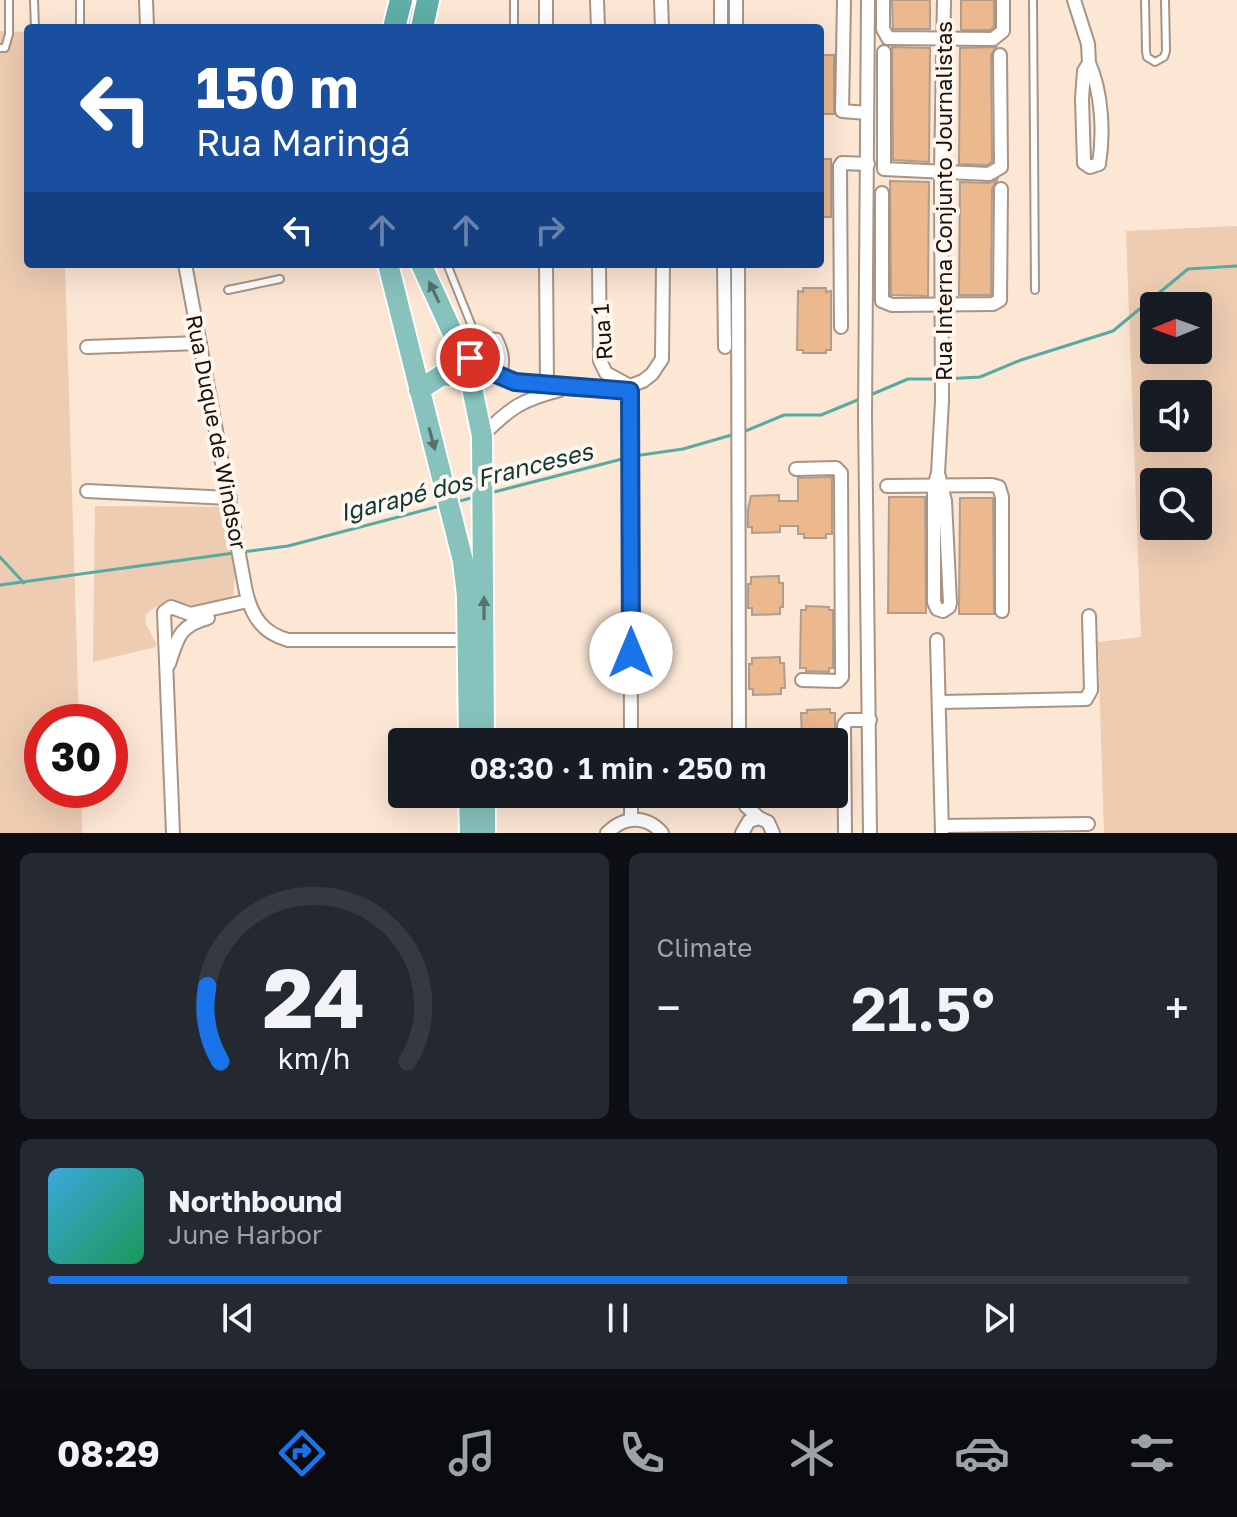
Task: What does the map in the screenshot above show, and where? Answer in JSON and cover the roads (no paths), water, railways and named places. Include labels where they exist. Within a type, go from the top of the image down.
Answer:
[{"type":"highway","points":[[395,24],[401,0]]},
{"type":"highway","points":[[423,24],[428,0]]},
{"type":"main road","points":[[389,268],[457,531],[467,596],[469,728]]},
{"type":"main road","points":[[423,268],[457,341],[470,378],[482,436],[484,728]]},
{"type":"main road","points":[[419,390],[442,375],[470,378]]},
{"type":"main road","points":[[469,808],[470,833]]},
{"type":"main road","points":[[485,808],[485,833]]},
{"type":"street","points":[[146,0],[147,24]]},
{"type":"street","points":[[546,0],[546,24]]},
{"type":"street","points":[[597,0],[598,24]]},
{"type":"street","points":[[661,0],[662,24]]},
{"type":"street","points":[[721,0],[721,24]]},
{"type":"street","points":[[736,0],[736,24]]},
{"type":"street","points":[[844,0],[842,111],[867,113]]},
{"type":"street","points":[[868,0],[865,416],[870,833]]},
{"type":"street","points":[[883,0],[883,29],[888,38],[993,39],[1003,31],[1003,0]]},
{"type":"street","name":"Rua Interna Conjunto Journalistas","points":[[938,481],[942,401],[944,0]]},
{"type":"street","points":[[1074,0],[1088,44],[1089,63],[1096,79],[1099,164],[1090,167],[1084,163],[1082,99],[1084,71],[1089,63]]},
{"type":"street","points":[[884,52],[884,169],[941,173],[989,174],[1001,167],[1000,55]]},
{"type":"street","points":[[841,327],[840,166],[842,163],[868,164]]},
{"type":"street","points":[[882,193],[882,301],[892,305],[993,304],[1000,300],[1001,189]]},
{"type":"street","name":"Rua Duque de Windsor","points":[[186,268],[249,604]]},
{"type":"street","points":[[546,268],[547,385]]},
{"type":"street","name":"Rua 1","points":[[599,268],[600,361],[606,373],[630,388]]},
{"type":"street","points":[[457,341],[470,358],[502,378],[568,388],[630,388],[652,374],[662,359],[663,268]]},
{"type":"street","points":[[724,268],[725,347]]},
{"type":"street","points":[[738,268],[739,728]]},
{"type":"street","points":[[87,347],[200,343]]},
{"type":"street","points":[[482,436],[523,401],[568,388]]},
{"type":"street","points":[[630,388],[631,728]]},
{"type":"street","points":[[796,469],[836,468],[841,473],[840,680],[802,680]]},
{"type":"street","points":[[938,481],[950,603],[943,611],[937,609],[934,602],[938,481]]},
{"type":"street","points":[[887,486],[938,481],[999,487],[1002,497],[1002,611]]},
{"type":"street","points":[[87,491],[230,498]]},
{"type":"street","points":[[249,604],[266,630],[288,640],[469,640]]},
{"type":"street","points":[[168,667],[184,628],[195,621],[249,604]]},
{"type":"street","points":[[173,833],[164,612],[171,607],[190,614],[201,613],[249,604]]},
{"type":"street","points":[[940,702],[1086,699],[1091,690],[1089,616]]},
{"type":"street","points":[[937,640],[942,830],[1088,824]]},
{"type":"street","points":[[842,664],[869,664]]},
{"type":"street","points":[[845,833],[844,725],[848,720],[870,720]]},
{"type":"street","points":[[631,808],[631,819]]},
{"type":"street","points":[[748,808],[774,831]]},
{"type":"street","points":[[742,833],[749,821],[759,818]]},
{"type":"street","points":[[607,833],[631,819],[649,822],[662,833]]},
{"type":"lane","points":[[0,48],[8,44],[9,0]]},
{"type":"lane","points":[[34,0],[35,24]]},
{"type":"lane","points":[[80,0],[80,24]]},
{"type":"lane","points":[[514,0],[514,24]]},
{"type":"lane","points":[[1033,0],[1035,290]]},
{"type":"lane","points":[[1145,0],[1147,57],[1155,62],[1164,57],[1166,51],[1165,0]]},
{"type":"lane","points":[[449,268],[475,334]]},
{"type":"lane","points":[[228,290],[280,279]]},
{"type":"lane","points":[[457,341],[475,334],[498,337],[506,363],[502,378]]},
{"type":"waterway","name":"Igarapé dos Franceses","points":[[944,379],[980,377],[1021,360],[1113,331],[1188,269],[1237,266]]},
{"type":"waterway","name":"Igarapé dos Franceses","points":[[868,396],[908,379],[936,379]]},
{"type":"waterway","name":"Igarapé dos Franceses","points":[[743,432],[784,415],[821,415],[860,399]]},
{"type":"waterway","name":"Igarapé dos Franceses","points":[[634,456],[683,449],[735,434]]},
{"type":"waterway","name":"Igarapé dos Franceses","points":[[490,493],[626,458]]},
{"type":"waterway","name":"Igarapé dos Franceses","points":[[456,502],[475,497]]},
{"type":"waterway","name":"Igarapé dos Franceses","points":[[242,552],[288,546],[440,506]]},
{"type":"waterway","name":"Igarapé dos Franceses","points":[[0,585],[234,553]]},
{"type":"waterway","points":[[0,557],[24,583]]},
{"type":"tunnel","points":[[409,24],[416,0]]}]
